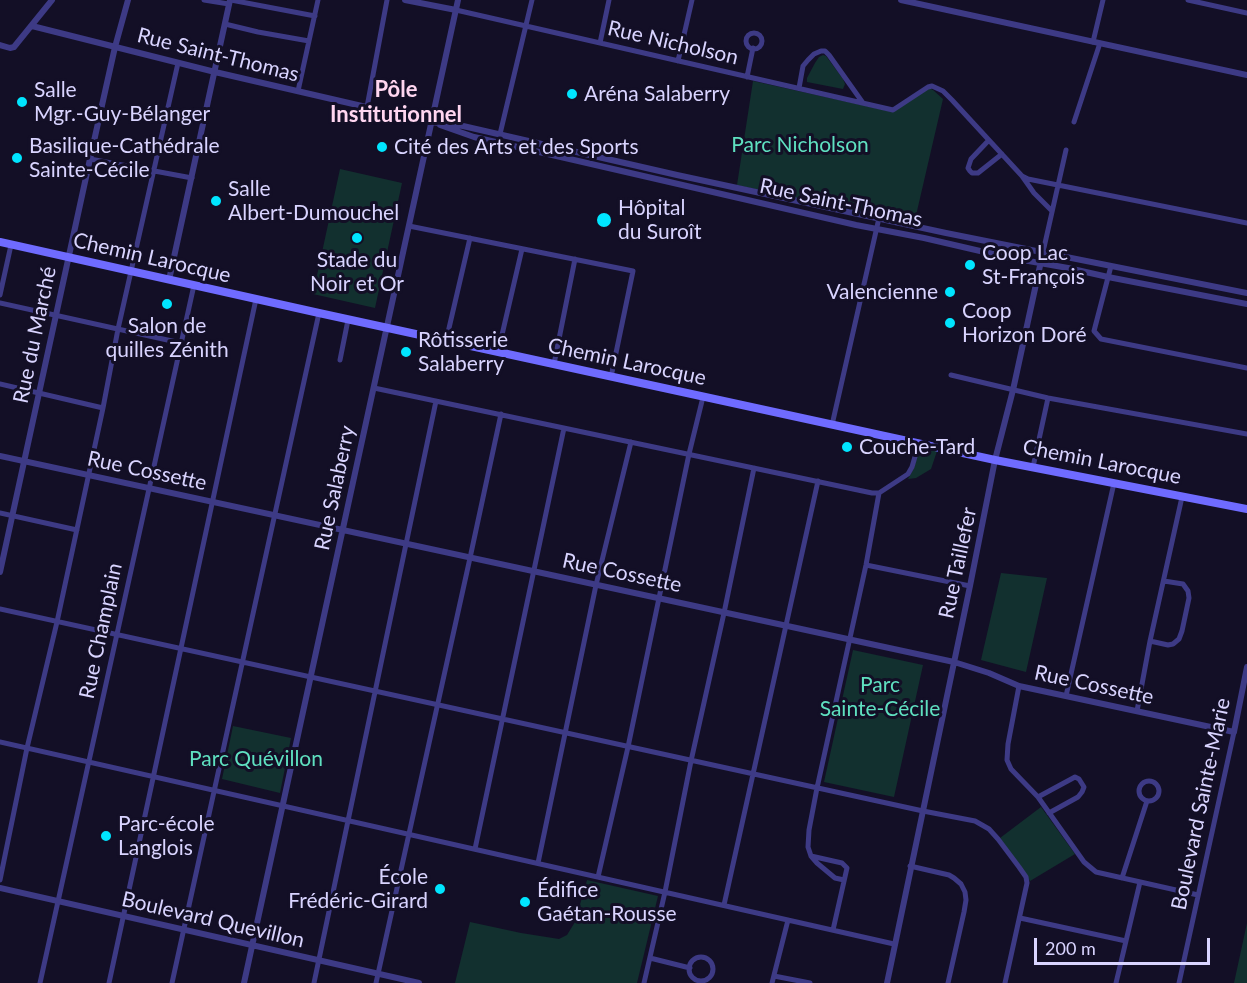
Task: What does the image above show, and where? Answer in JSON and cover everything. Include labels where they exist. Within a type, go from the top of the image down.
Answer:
[{"type":"main road","name":"Chemin Larocque","points":[[0,242],[995,460],[1247,509]]},
{"type":"street","points":[[0,45],[14,47],[52,0]]},
{"type":"street","name":"Rue du Marché","points":[[0,572],[90,159],[128,0]]},
{"type":"street","points":[[204,0],[230,1],[315,16]]},
{"type":"street","points":[[298,91],[318,0]]},
{"type":"street","points":[[368,107],[387,0]]},
{"type":"street","name":"Rue Nicholson","points":[[405,0],[885,108],[896,109],[932,86],[943,91],[989,140]]},
{"type":"street","name":"Rue Salaberry","points":[[244,983],[458,0]]},
{"type":"street","points":[[500,134],[532,0]]},
{"type":"street","points":[[600,43],[609,0]]},
{"type":"street","points":[[678,61],[692,0]]},
{"type":"street","points":[[904,0],[1247,75]]},
{"type":"street","points":[[1074,122],[1096,42],[1103,0]]},
{"type":"street","points":[[1188,0],[1247,13]]},
{"type":"street","points":[[169,280],[230,1]]},
{"type":"street","points":[[225,24],[309,41]]},
{"type":"street","name":"Rue Saint-Thomas","points":[[32,26],[215,72],[431,122],[474,137],[856,225],[1108,278],[1247,304]]},
{"type":"street","points":[[747,77],[753,48]]},
{"type":"street","points":[[799,88],[804,66],[808,60],[814,54],[825,51],[863,103]]},
{"type":"street","points":[[0,880],[178,63]]},
{"type":"street","name":"Rue Saint-Thomas","points":[[431,122],[463,126],[737,188],[1247,293]]},
{"type":"street","points":[[1002,154],[978,173],[972,173],[968,168],[971,159],[989,140],[1002,154],[1022,176],[1034,193],[1052,211]]},
{"type":"street","name":"Rue Taillefer","points":[[887,983],[995,460],[1013,390],[1065,150]]},
{"type":"street","points":[[90,159],[192,178]]},
{"type":"street","points":[[1022,176],[1247,223]]},
{"type":"street","points":[[735,196],[737,188]]},
{"type":"street","points":[[832,424],[879,218]]},
{"type":"street","points":[[409,226],[633,271],[611,376]]},
{"type":"street","points":[[446,341],[470,238]]},
{"type":"street","points":[[0,295],[11,245]]},
{"type":"street","points":[[498,352],[522,249]]},
{"type":"street","points":[[554,364],[574,260]]},
{"type":"street","points":[[1112,266],[1094,331],[1101,339],[1247,368]]},
{"type":"street","name":"Rue Champlain","points":[[40,983],[194,285]]},
{"type":"street","points":[[109,983],[256,299]]},
{"type":"street","points":[[0,303],[181,343]]},
{"type":"street","points":[[172,983],[319,313]]},
{"type":"street","points":[[340,360],[348,320]]},
{"type":"street","points":[[951,375],[1048,398],[1247,434]]},
{"type":"street","points":[[0,384],[103,408]]},
{"type":"street","points":[[374,388],[872,493],[879,493],[908,474],[919,443]]},
{"type":"street","points":[[598,877],[703,397]]},
{"type":"street","points":[[1033,467],[1048,398]]},
{"type":"street","points":[[314,983],[436,401]]},
{"type":"street","points":[[376,983],[501,414]]},
{"type":"street","points":[[475,849],[564,428]]},
{"type":"street","points":[[538,863],[596,585],[631,442]]},
{"type":"street","name":"Rue Cossette","points":[[0,456],[954,662],[1020,686],[1234,732]]},
{"type":"street","points":[[644,983],[754,468]]},
{"type":"street","points":[[724,905],[818,481]]},
{"type":"street","points":[[1066,696],[1114,483]]},
{"type":"street","points":[[844,880],[835,878],[811,856],[808,847],[809,830],[866,565],[879,493]]},
{"type":"street","points":[[1137,711],[1182,497]]},
{"type":"street","points":[[0,513],[76,530]]},
{"type":"street","points":[[866,565],[970,586]]},
{"type":"street","points":[[1150,641],[1168,645],[1179,639],[1190,598],[1183,584],[1164,580]]},
{"type":"street","points":[[0,609],[975,821],[989,829],[998,838],[1026,877],[1026,891],[1005,983]]},
{"type":"street","name":"Boulevard Sainte-Marie","points":[[1179,983],[1247,667]]},
{"type":"street","points":[[1020,686],[1007,760],[1011,769],[1038,797],[1084,862],[1096,872],[1198,895]]},
{"type":"street","points":[[0,741],[894,944]]},
{"type":"street","points":[[1038,797],[1075,777],[1079,779],[1084,787],[1078,797],[1049,813]]},
{"type":"street","points":[[1122,878],[1147,801]]},
{"type":"street","points":[[811,856],[842,862],[847,868],[833,930]]},
{"type":"street","points":[[910,866],[949,875],[961,884],[965,892],[964,912],[948,983]]},
{"type":"street","points":[[1116,983],[1140,882]]},
{"type":"street","name":"Boulevard Quevillon","points":[[0,888],[419,983]]},
{"type":"street","points":[[1020,918],[1126,941]]},
{"type":"street","points":[[772,983],[788,920]]},
{"type":"street","points":[[703,957],[710,960],[713,971],[709,978],[702,981],[691,975],[690,968],[693,961],[703,957]]},
{"type":"street","points":[[650,958],[690,968]]},
{"type":"street","points":[[774,976],[810,983]]},
{"type":"green space","points":[[823,55],[843,79],[845,84],[843,89],[807,82],[815,63]]},
{"type":"green space","name":"Parc Nicholson","points":[[753,81],[893,112],[928,87],[933,90],[943,99],[914,224],[737,185]]},
{"type":"green space","name":"Stade du Noir et Or","points":[[340,169],[402,183],[375,308],[313,294]]},
{"type":"green space","points":[[920,447],[937,451],[931,469],[916,478],[908,479],[914,468]]},
{"type":"green space","points":[[1001,573],[1047,578],[1026,672],[981,660]]},
{"type":"green space","name":"Parc Sainte-Cécile","points":[[853,650],[923,665],[894,797],[824,782]]},
{"type":"green space","name":"Parc Quévillon","points":[[233,726],[291,738],[280,793],[222,779]]},
{"type":"green space","points":[[1041,807],[1075,854],[1030,881],[1000,838]]},
{"type":"green space","points":[[587,880],[658,896],[637,983],[455,983],[470,922],[559,939],[567,935],[575,922]]},
{"type":"green space","points":[[1247,923],[1247,983],[1234,983]]},
{"type":"place","name":"Aréna Salaberry","points":[[572,94]]},
{"type":"place","name":"Salle Mgr.-Guy-Bélanger","points":[[22,102]]},
{"type":"place","name":"Cité des Arts et des Sports","points":[[382,147]]},
{"type":"place","name":"Basilique-Cathédrale Sainte-Cécile","points":[[17,158]]},
{"type":"place","name":"Salle Albert-Dumouchel","points":[[216,201]]},
{"type":"place","name":"Hôpital du Suroît","points":[[604,220]]},
{"type":"place","name":"Stade du Noir et Or","points":[[357,238]]},
{"type":"place","name":"Coop Lac St-François","points":[[970,265]]},
{"type":"place","name":"Valencienne","points":[[950,292]]},
{"type":"place","name":"Salon de quilles Zénith","points":[[167,304]]},
{"type":"place","name":"Coop Horizon Doré","points":[[950,323]]},
{"type":"place","name":"Rôtisserie Salaberry","points":[[406,352]]},
{"type":"place","name":"Couche-Tard","points":[[847,447]]},
{"type":"place","name":"Parc-école Langlois","points":[[106,836]]},
{"type":"place","name":"École Frédéric-Girard","points":[[440,889]]},
{"type":"place","name":"Édifice Gaétan-Rousse","points":[[525,902]]},
{"type":"district","name":"Pôle Institutionnel","points":[[396,102]]}]
